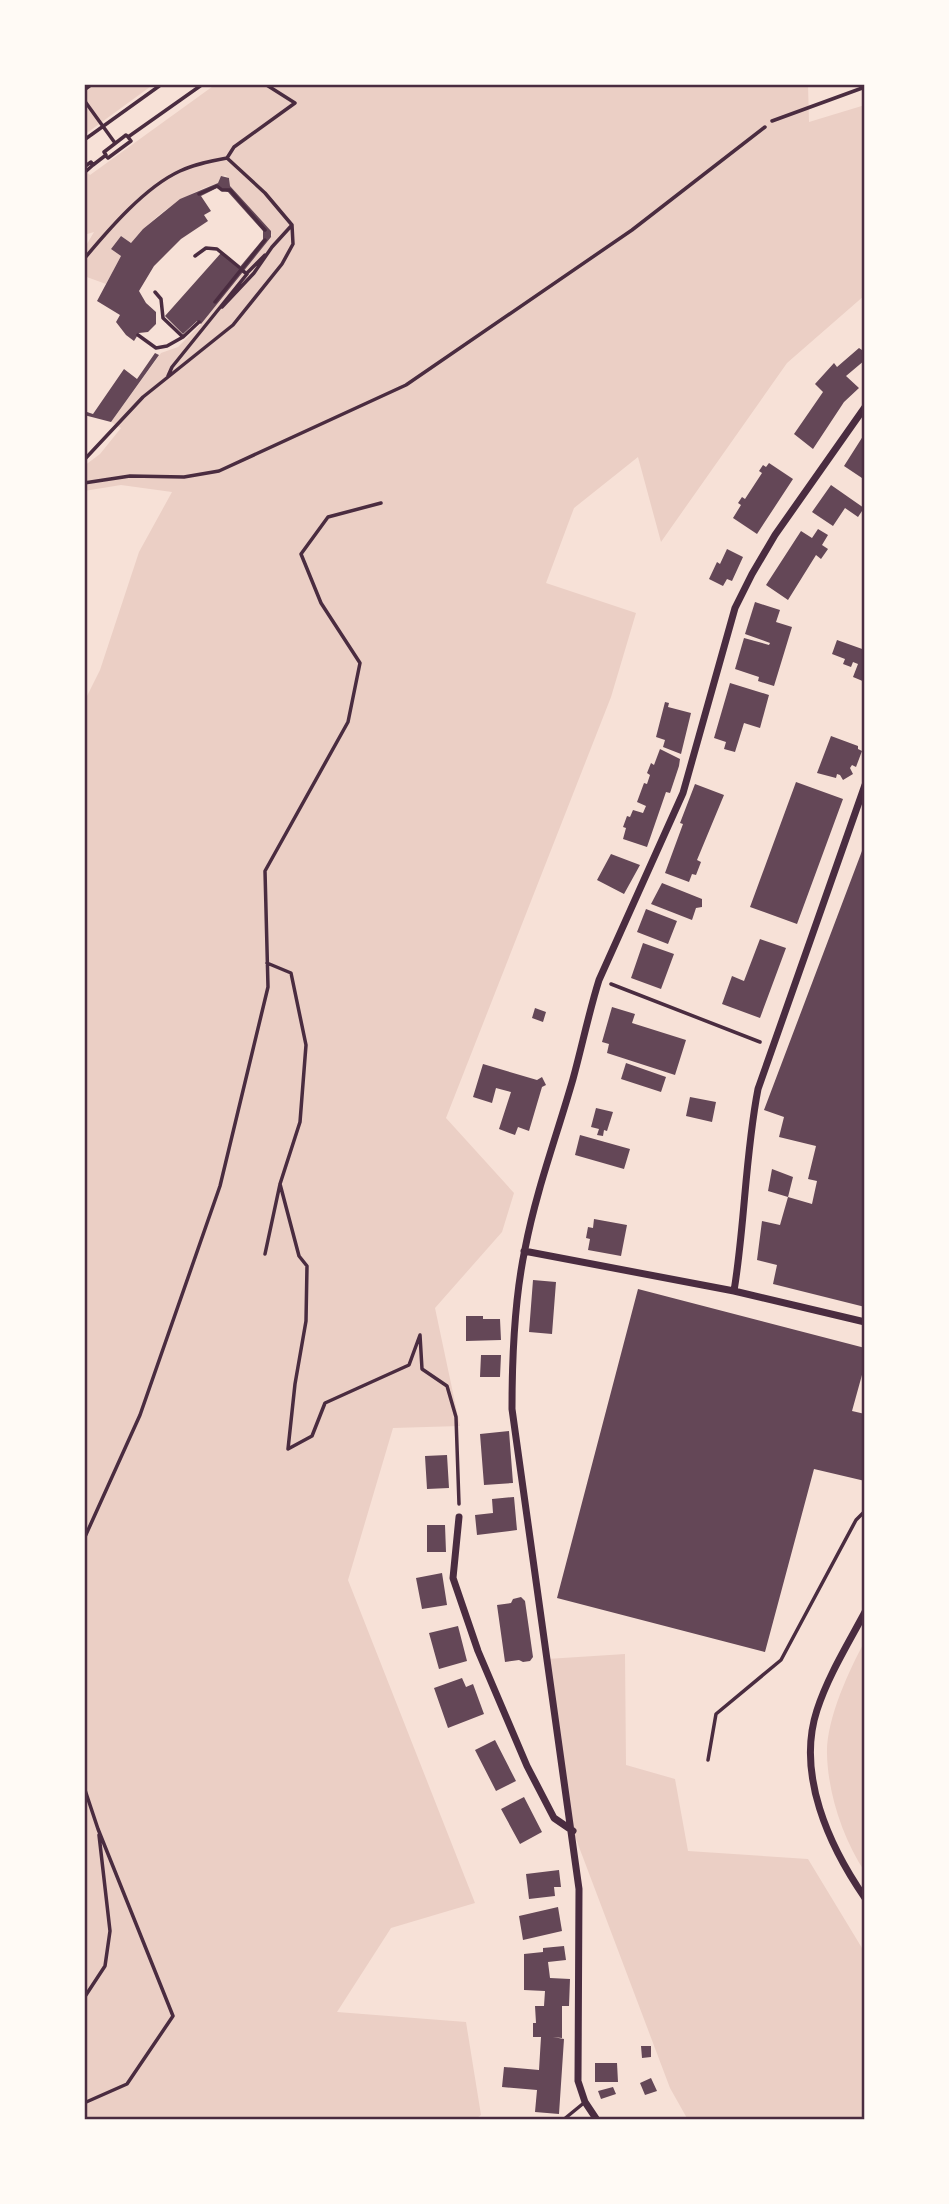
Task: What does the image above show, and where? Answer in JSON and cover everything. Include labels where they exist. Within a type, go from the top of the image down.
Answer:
[{"type":"street","points":[[597,2120],[585,2102],[578,2081],[579,1889],[512,1409],[512,1371],[524,1251],[599,980],[682,793],[735,608],[775,535],[865,407]]},
{"type":"street","points":[[734,1291],[742,1241],[752,1117],[758,1089],[862,802],[865,785]]},
{"type":"street","points":[[524,1251],[734,1291],[865,1322]]},
{"type":"street","points":[[459,1517],[453,1577],[478,1651],[522,1756],[554,1818],[573,1831]]},
{"type":"street","points":[[865,1612],[829,1681],[816,1712],[811,1735],[811,1759],[818,1805],[840,1858],[865,1898]]},
{"type":"lane","points":[[772,121],[865,87]]},
{"type":"lane","points":[[708,1760],[716,1714],[781,1660],[856,1520],[865,1511]]},
{"type":"lane","points":[[563,2120],[585,2102]]},
{"type":"path","points":[[84,90],[92,84]]},
{"type":"path","points":[[84,140],[162,84]]},
{"type":"path","points":[[128,138],[203,84]]},
{"type":"path","points":[[84,258],[103,236],[162,182],[180,171],[227,158],[234,147],[295,103],[265,84]]},
{"type":"path","points":[[84,100],[115,143]]},
{"type":"path","points":[[84,483],[130,476],[184,477],[219,471],[407,385],[632,230],[772,121]]},
{"type":"path","points":[[127,135],[131,141],[108,158],[106,155],[104,152],[127,135]]},
{"type":"path","points":[[84,173],[106,155]]},
{"type":"path","points":[[85,459],[143,397],[233,325],[282,264],[293,244],[292,225],[265,193],[227,158]]},
{"type":"path","points":[[84,167],[91,162],[93,164]]},
{"type":"path","points":[[199,194],[217,186],[222,190],[230,190],[265,230]]},
{"type":"path","points":[[215,313],[239,290],[292,225]]},
{"type":"path","points":[[215,302],[265,240]]},
{"type":"path","points":[[243,270],[272,247]]},
{"type":"path","points":[[167,378],[172,367],[247,274],[217,249],[206,248],[195,256]]},
{"type":"path","points":[[155,292],[160,299],[163,318],[183,337]]},
{"type":"path","points":[[138,335],[156,348],[167,346],[183,337],[198,322]]},
{"type":"path","points":[[84,1539],[140,1415],[220,1186],[268,987],[265,870],[348,722],[360,663],[321,603],[301,554],[328,517],[381,503]]},
{"type":"path","points":[[265,1254],[280,1184],[300,1122],[306,1045],[292,972],[267,963]]},
{"type":"path","points":[[599,980],[772,1046]]},
{"type":"path","points":[[280,1184],[299,1256],[307,1266],[306,1321],[295,1384],[288,1449],[312,1436],[326,1403],[409,1365],[420,1335],[422,1369],[447,1386],[456,1417],[459,1517]]},
{"type":"path","points":[[84,1787],[98,1829],[173,2016],[127,2084],[84,2103]]},
{"type":"path","points":[[84,1997],[105,1966],[110,1931],[98,1829]]},
{"type":"shaded area","points":[[84,84],[154,84],[84,135]]},
{"type":"shaded area","points":[[216,84],[808,84],[809,122],[865,105],[865,295],[787,363],[661,542],[638,457],[574,508],[546,583],[636,613],[611,697],[446,1118],[514,1193],[502,1232],[435,1308],[460,1426],[393,1428],[348,1580],[475,1903],[391,1928],[337,2012],[466,2022],[481,2115],[474,2120],[84,2120],[84,702],[100,670],[139,552],[172,492],[121,485],[84,491],[84,466],[100,454],[121,428],[111,422],[161,353],[178,347],[201,324],[272,235],[230,186],[230,179],[225,175],[218,183],[170,207],[131,243],[121,236],[111,249],[121,256],[106,284],[84,276],[84,249],[94,232],[84,235],[84,177],[87,172],[90,175]]},
{"type":"shaded area","points":[[865,1641],[865,1872],[838,1816],[830,1785],[827,1754],[834,1711]]},
{"type":"shaded area","points":[[625,1654],[626,1765],[675,1779],[688,1851],[808,1859],[865,1953],[865,2120],[688,2120],[670,2088],[573,1831],[547,1659]]},
{"type":"building","points":[[221,176],[229,178],[230,186],[271,231],[271,237],[201,324],[197,321],[183,334],[165,316],[221,253],[239,268],[263,239],[263,231],[228,192],[217,188],[201,196],[211,211],[204,215],[208,221],[181,239],[154,266],[139,291],[146,303],[156,312],[156,324],[148,332],[139,333],[134,341],[116,322],[120,315],[97,301],[121,256],[111,249],[121,236],[131,243],[143,229],[180,199],[218,183]]},
{"type":"building","points":[[859,348],[865,352],[865,360],[846,376],[859,388],[844,402],[813,449],[794,434],[823,392],[815,384],[834,363],[837,367]]},
{"type":"building","points":[[155,353],[159,355],[111,422],[84,415],[84,411],[93,414],[124,369],[137,379]]},
{"type":"building","points":[[865,433],[865,480],[844,466]]},
{"type":"building","points":[[769,463],[793,479],[757,534],[733,518],[741,505],[738,503],[742,497],[745,499],[762,473],[759,471],[763,465],[766,467]]},
{"type":"building","points":[[831,485],[864,508],[858,517],[845,508],[833,526],[812,512]]},
{"type":"building","points":[[818,529],[828,535],[822,545],[828,549],[821,559],[816,555],[788,600],[766,585],[801,531],[812,538]]},
{"type":"building","points":[[727,549],[743,557],[732,581],[727,579],[723,586],[709,579]]},
{"type":"building","points":[[755,602],[780,610],[776,622],[792,627],[774,686],[758,681],[759,677],[735,669],[744,638],[769,645],[770,643],[745,634]]},
{"type":"building","points":[[837,640],[865,650],[865,682],[853,677],[858,664],[853,662],[851,667],[843,664],[845,659],[832,654]]},
{"type":"building","points":[[730,683],[769,695],[760,728],[744,723],[735,752],[724,749],[726,742],[714,738]]},
{"type":"building","points":[[665,702],[669,703],[668,707],[691,713],[681,754],[663,747],[665,740],[656,737]]},
{"type":"building","points":[[831,736],[858,746],[862,751],[856,767],[852,765],[850,768],[853,774],[843,780],[837,774],[836,778],[817,773]]},
{"type":"building","points":[[660,749],[680,759],[670,793],[666,792],[647,847],[623,839],[626,828],[623,827],[627,816],[630,817],[633,810],[643,813],[646,806],[637,802],[644,783],[647,784],[651,763],[654,765]]},
{"type":"building","points":[[796,782],[843,799],[797,924],[750,907]]},
{"type":"building","points":[[695,784],[724,795],[697,860],[701,862],[696,875],[692,874],[689,882],[665,873]]},
{"type":"building","points":[[865,843],[865,1307],[773,1284],[777,1265],[757,1260],[762,1221],[780,1225],[788,1197],[812,1204],[817,1181],[808,1179],[816,1146],[779,1137],[784,1117],[764,1110]]},
{"type":"building","points":[[611,854],[640,865],[624,894],[597,880]]},
{"type":"building","points":[[662,883],[702,899],[702,907],[696,908],[692,920],[651,904]]},
{"type":"building","points":[[646,909],[677,921],[668,944],[637,932]]},
{"type":"building","points":[[760,939],[786,948],[760,1018],[722,1004],[732,976],[744,981]]},
{"type":"building","points":[[643,943],[674,954],[661,989],[631,978]]},
{"type":"building","points":[[612,1007],[635,1014],[632,1023],[686,1040],[675,1075],[607,1053],[609,1044],[602,1042]]},
{"type":"building","points":[[535,1008],[546,1012],[543,1022],[532,1018]]},
{"type":"building","points":[[626,1063],[666,1077],[661,1092],[621,1079]]},
{"type":"building","points":[[483,1064],[537,1080],[542,1077],[546,1085],[542,1087],[529,1131],[518,1127],[515,1135],[499,1129],[511,1092],[496,1088],[492,1103],[473,1097]]},
{"type":"building","points":[[690,1097],[716,1102],[712,1122],[686,1116]]},
{"type":"building","points":[[596,1108],[613,1112],[603,1136],[597,1135],[599,1129],[591,1127]]},
{"type":"building","points":[[580,1135],[630,1149],[624,1169],[575,1155]]},
{"type":"building","points":[[772,1169],[793,1177],[788,1197],[768,1191]]},
{"type":"building","points":[[594,1219],[627,1225],[621,1256],[588,1250],[588,1227],[593,1228]]},
{"type":"building","points":[[533,1280],[556,1282],[552,1334],[529,1332]]},
{"type":"building","points":[[638,1289],[865,1348],[865,1364],[852,1411],[865,1414],[865,1481],[814,1469],[765,1652],[557,1598]]},
{"type":"building","points":[[466,1316],[500,1319],[501,1340],[466,1341]]},
{"type":"building","points":[[481,1355],[501,1355],[500,1377],[480,1377]]},
{"type":"building","points":[[509,1431],[513,1483],[484,1485],[480,1434]]},
{"type":"building","points":[[447,1455],[449,1488],[427,1489],[425,1456]]},
{"type":"building","points":[[514,1497],[517,1530],[477,1535],[475,1515],[493,1513],[492,1499]]},
{"type":"building","points":[[427,1525],[445,1525],[446,1552],[427,1552]]},
{"type":"building","points":[[442,1573],[447,1605],[422,1609],[416,1578]]},
{"type":"building","points":[[521,1597],[525,1601],[533,1657],[530,1661],[505,1662],[497,1605],[511,1603],[513,1599]]},
{"type":"building","points":[[458,1626],[467,1661],[439,1669],[429,1633]]},
{"type":"building","points":[[462,1678],[466,1687],[473,1684],[484,1714],[448,1728],[434,1688]]},
{"type":"building","points":[[495,1740],[516,1781],[496,1791],[475,1750]]},
{"type":"building","points":[[524,1797],[542,1832],[520,1844],[501,1809]]},
{"type":"building","points":[[559,1870],[561,1887],[554,1887],[555,1896],[529,1899],[526,1874]]},
{"type":"building","points":[[558,1907],[562,1931],[523,1940],[519,1916]]},
{"type":"building","points":[[564,1946],[566,1960],[548,1962],[550,1978],[570,1979],[569,2006],[562,2006],[562,2038],[553,2037],[564,2039],[559,2114],[535,2112],[537,2090],[502,2087],[504,2067],[539,2070],[541,2037],[533,2037],[533,2023],[536,2023],[535,2006],[544,2006],[545,1991],[524,1990],[524,1954],[543,1952],[543,1948]]},
{"type":"building","points":[[641,2046],[651,2046],[651,2057],[642,2058]]},
{"type":"building","points":[[595,2063],[617,2063],[618,2082],[595,2082]]},
{"type":"building","points":[[651,2078],[657,2091],[645,2095],[640,2083]]},
{"type":"building","points":[[613,2087],[616,2094],[601,2099],[598,2091]]}]
